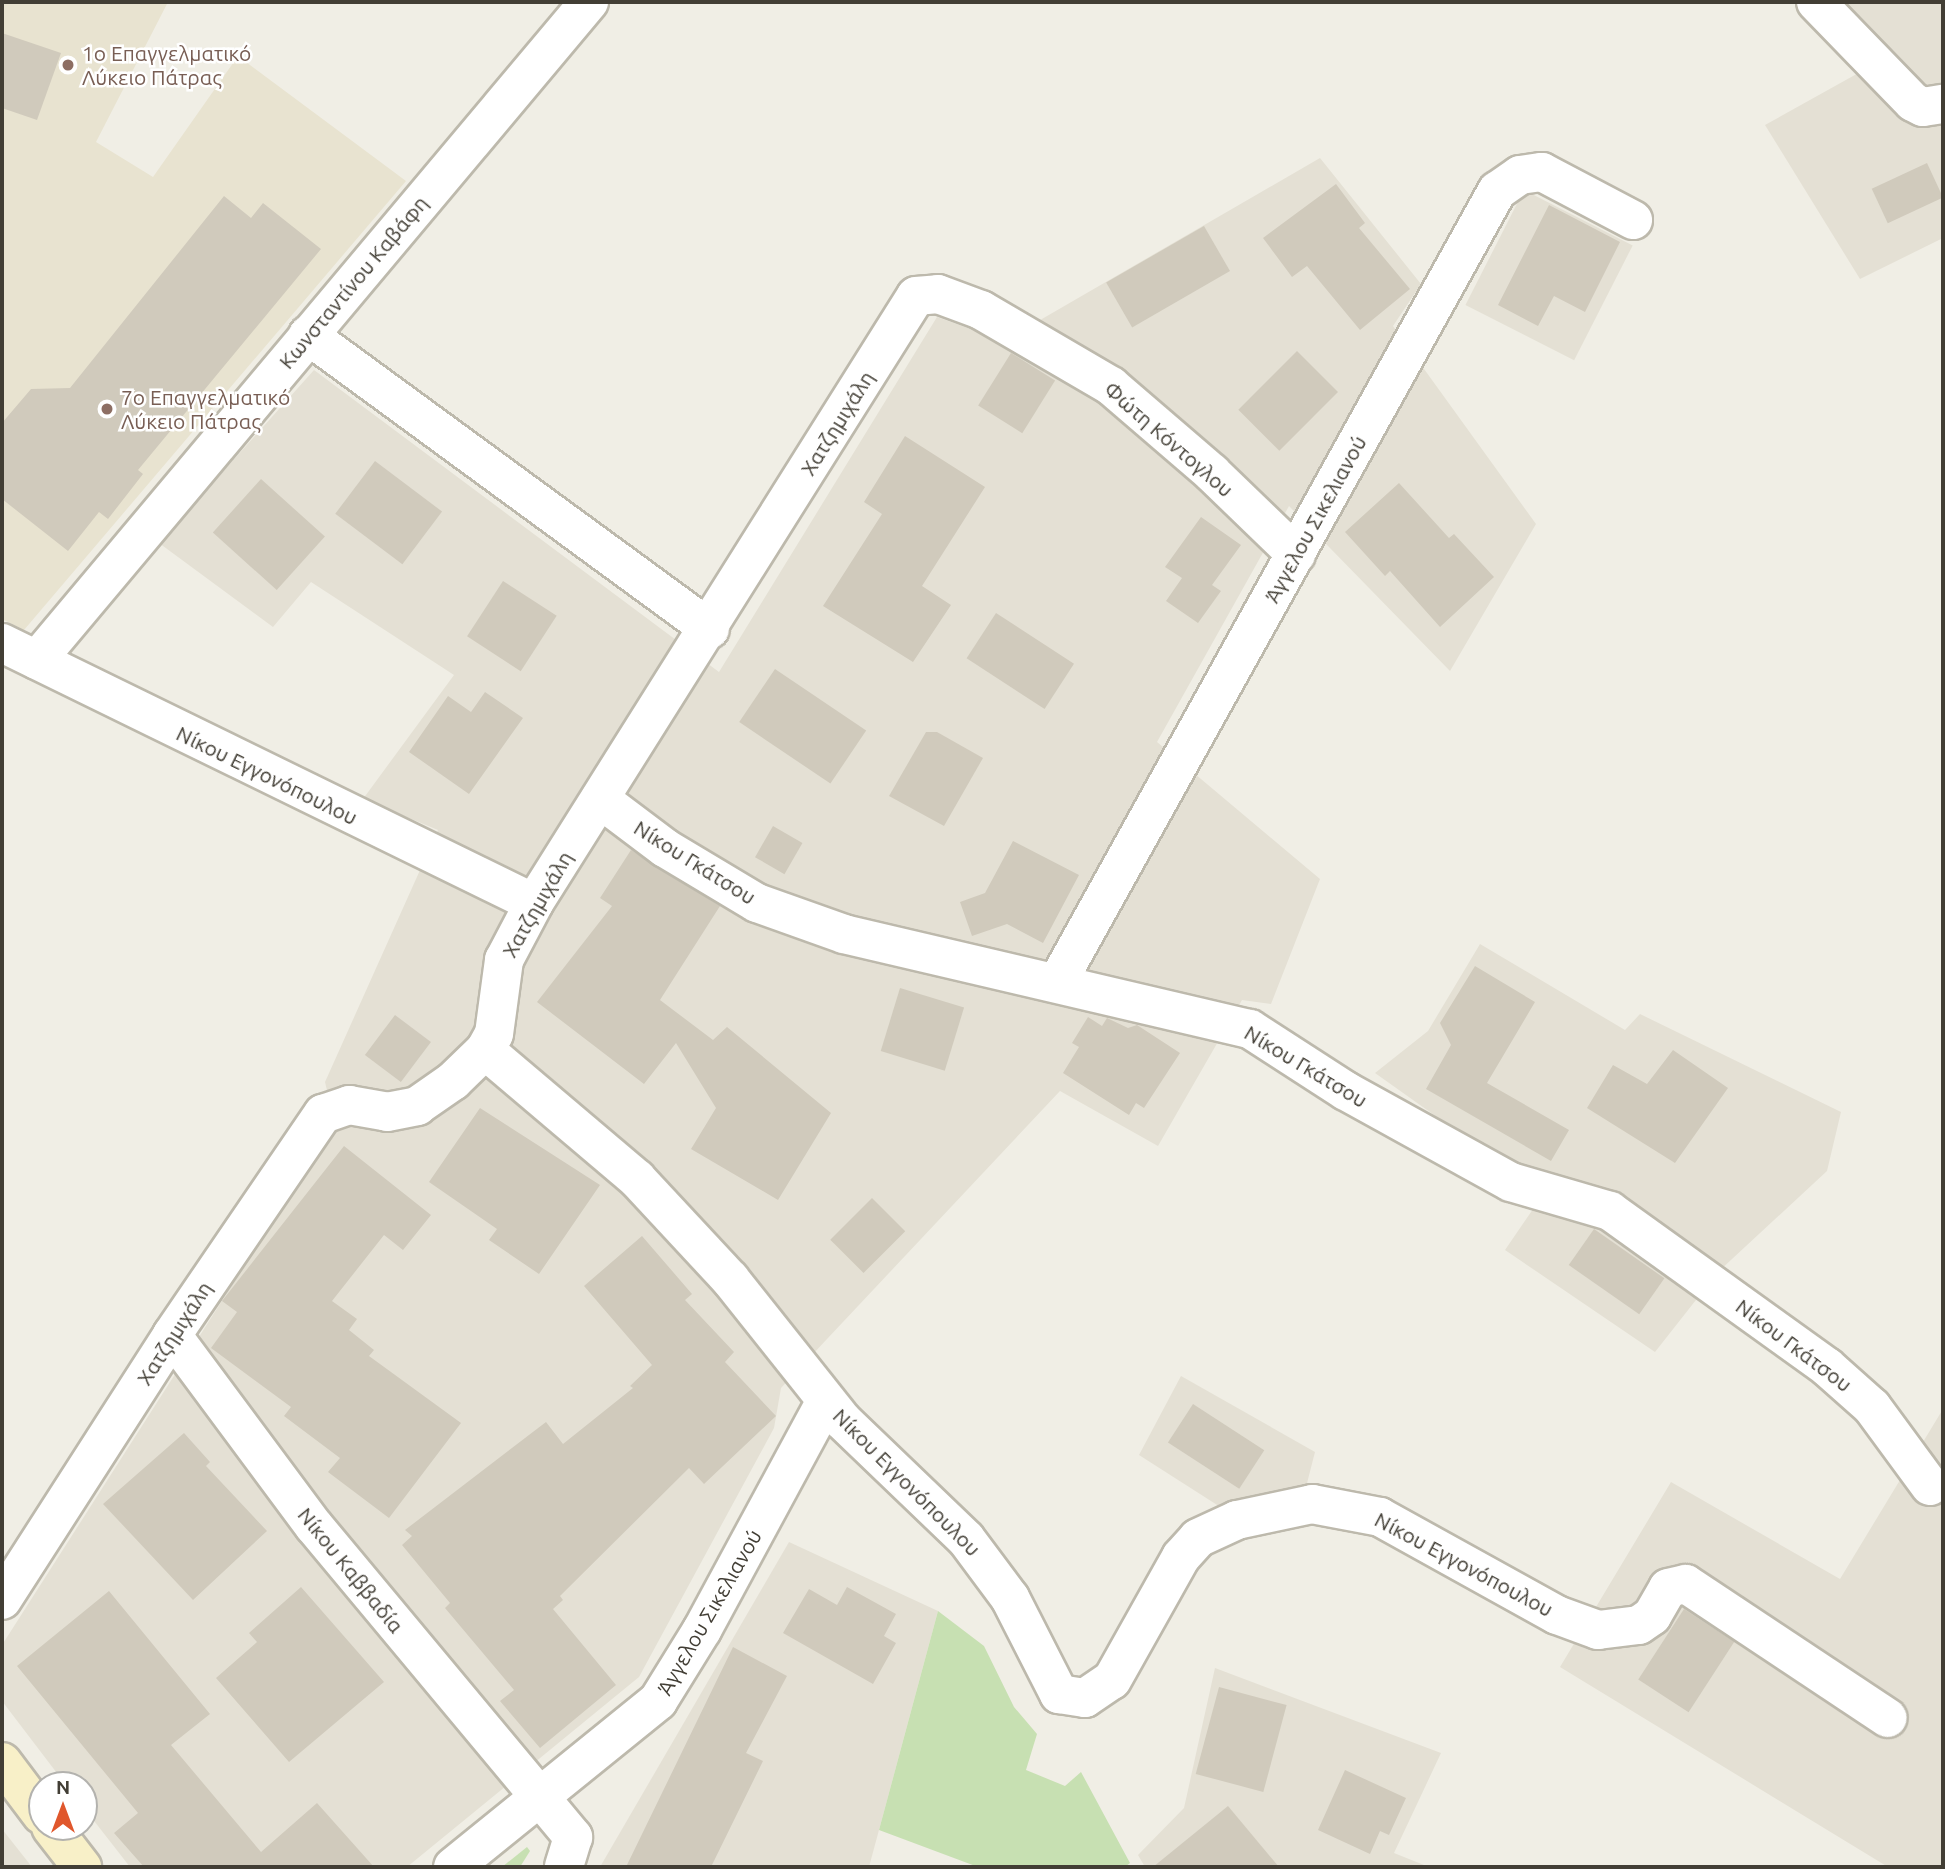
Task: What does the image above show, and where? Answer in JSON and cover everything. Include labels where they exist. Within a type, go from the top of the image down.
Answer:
[{"type":"main road","points":[[2,1762],[28,1796]]},
{"type":"main road","points":[[62,1841],[82,1867]]},
{"type":"street","name":"Κωνσταντίνου Καβάφη","points":[[37,660],[589,2]]},
{"type":"street","points":[[1816,2],[1913,102],[1923,107],[1943,104]]},
{"type":"street","name":"Άγγελου Σικελιανού","points":[[1058,981],[1497,191],[1520,175],[1542,172],[1633,220]]},
{"type":"street","name":"Φώτη Κόντογλου","points":[[916,296],[938,294],[981,310],[1111,386],[1212,473],[1296,554]]},
{"type":"street","name":"Χατζημιχάλη","points":[[2,1600],[172,1335],[323,1114],[349,1105],[387,1112],[416,1107],[459,1076],[485,1049],[494,1034],[504,960],[534,903],[710,629],[916,296]]},
{"type":"street","points":[[308,335],[710,629]]},
{"type":"street","name":"Νίκου Εγγονόπουλου","points":[[2,643],[241,764],[534,903]]},
{"type":"street","name":"Νίκου Γκάτσου","points":[[600,799],[665,848],[757,903],[844,934],[1058,981],[1250,1029],[1346,1091],[1511,1182],[1610,1211],[1827,1367],[1872,1407],[1930,1486]]},
{"type":"street","name":"Νίκου Εγγονόπουλου","points":[[485,1049],[637,1179],[738,1289],[827,1401],[980,1555],[1010,1598],[1048,1679],[1068,1698],[1092,1696],[1112,1680],[1176,1566],[1198,1538],[1237,1520],[1312,1504],[1380,1517],[1558,1615],[1598,1630],[1639,1625],[1652,1616],[1668,1588],[1686,1584],[1888,1718]]},
{"type":"street","name":"Νίκου Καββαδία","points":[[172,1335],[314,1526],[573,1836],[564,1867]]},
{"type":"street","name":"Άγγελου Σικελιανού","points":[[453,1867],[657,1701],[702,1630],[827,1401]]},
{"type":"shaded area","name":"7ο Επαγγελματικό Λύκειο Πάτρας","points":[[2,2],[168,2],[96,142],[153,177],[238,56],[406,181],[24,630],[2,619]]},
{"type":"shaded area","points":[[1844,2],[1943,2],[1943,88],[1931,91],[1908,73]]},
{"type":"shaded area","points":[[1862,71],[1943,119],[1943,238],[1860,279],[1765,125]]},
{"type":"shaded area","points":[[1320,158],[1421,284],[1393,326],[1536,524],[1450,671],[1289,506],[1157,742],[1320,879],[1271,1004],[1242,1000],[1158,1146],[1060,1091],[781,1388],[774,1428],[639,1677],[407,1867],[130,1867],[98,1826],[98,1771],[55,1771],[2,1701],[2,1645],[335,1124],[325,1082],[438,830],[363,799],[454,675],[311,582],[273,627],[159,543],[314,370],[719,672],[937,317],[1004,341]]},
{"type":"shaded area","points":[[1524,190],[1633,245],[1574,360],[1465,305]]},
{"type":"shaded area","points":[[1480,944],[1625,1030],[1640,1014],[1841,1112],[1827,1171],[1718,1272],[1655,1352],[1505,1250],[1544,1193],[1375,1073],[1428,1031]]},
{"type":"shaded area","points":[[1181,1376],[1315,1452],[1306,1487],[1225,1510],[1139,1455]]},
{"type":"shaded area","points":[[1943,1409],[1943,1867],[1888,1867],[1560,1667],[1671,1482],[1840,1579]]},
{"type":"shaded area","points":[[789,1542],[938,1611],[869,1867],[600,1867]]},
{"type":"shaded area","points":[[1215,1668],[1441,1753],[1394,1853],[1429,1867],[1145,1867],[1138,1855],[1184,1808]]},
{"type":"shaded area","points":[[2,1829],[32,1867],[2,1867]]},
{"type":"green space","points":[[938,1611],[984,1646],[1014,1707],[1037,1734],[1026,1770],[1065,1786],[1081,1772],[1130,1863],[1125,1867],[978,1867],[879,1830]]},
{"type":"green space","points":[[527,1847],[530,1851],[520,1867],[502,1867]]},
{"type":"building","points":[[2,33],[61,53],[37,120],[2,108]]},
{"type":"building","points":[[1927,163],[1943,197],[1888,223],[1872,189]]},
{"type":"building","points":[[1336,184],[1365,223],[1359,228],[1410,289],[1360,330],[1307,266],[1292,277],[1263,238]]},
{"type":"building","points":[[224,196],[251,218],[263,203],[321,249],[138,470],[143,474],[108,519],[99,512],[68,551],[2,499],[2,423],[31,389],[70,388]]},
{"type":"building","points":[[1549,205],[1620,242],[1585,312],[1554,296],[1538,326],[1498,305]]},
{"type":"building","points":[[1204,226],[1230,271],[1132,328],[1106,282]]},
{"type":"building","points":[[1297,351],[1338,392],[1279,451],[1238,410]]},
{"type":"building","points":[[1011,353],[1055,381],[1022,433],[978,406]]},
{"type":"building","points":[[905,436],[985,487],[922,586],[951,605],[913,662],[823,606],[882,514],[864,502]]},
{"type":"building","points":[[375,461],[442,512],[402,564],[335,514]]},
{"type":"building","points":[[261,479],[325,537],[277,590],[213,533]]},
{"type":"building","points":[[1399,483],[1449,538],[1454,534],[1494,577],[1440,627],[1390,571],[1385,576],[1345,532]]},
{"type":"building","points":[[1201,517],[1241,545],[1212,585],[1221,591],[1198,623],[1166,601],[1182,578],[1165,567]]},
{"type":"building","points":[[503,581],[557,616],[521,671],[467,636]]},
{"type":"building","points":[[996,613],[1074,664],[1045,709],[967,658]]},
{"type":"building","points":[[775,669],[866,731],[830,784],[739,722]]},
{"type":"building","points":[[485,692],[523,718],[469,794],[409,752],[448,696],[471,712]]},
{"type":"building","points":[[926,732],[937,732],[983,758],[944,826],[889,796]]},
{"type":"building","points":[[773,826],[802,843],[784,874],[755,857]]},
{"type":"building","points":[[1013,841],[1079,875],[1043,943],[1007,924],[972,936],[960,902],[985,893]]},
{"type":"building","points":[[631,850],[720,906],[660,1000],[713,1040],[727,1027],[831,1113],[778,1200],[691,1149],[716,1108],[676,1043],[644,1084],[537,1002],[612,906],[600,898]]},
{"type":"building","points":[[1475,966],[1535,1002],[1487,1083],[1569,1130],[1551,1161],[1426,1089],[1451,1045],[1440,1023]]},
{"type":"building","points":[[900,988],[964,1008],[945,1071],[881,1051]]},
{"type":"building","points":[[395,1015],[431,1042],[401,1082],[365,1055]]},
{"type":"building","points":[[1088,1017],[1102,1026],[1107,1018],[1128,1028],[1137,1025],[1180,1053],[1144,1108],[1136,1103],[1129,1115],[1063,1073],[1079,1047],[1072,1043]]},
{"type":"building","points":[[1673,1050],[1728,1088],[1675,1163],[1587,1108],[1613,1065],[1647,1084]]},
{"type":"building","points":[[480,1108],[600,1185],[539,1274],[489,1240],[497,1229],[429,1182]]},
{"type":"building","points":[[344,1146],[431,1215],[403,1250],[384,1235],[332,1301],[357,1319],[349,1330],[374,1350],[369,1356],[461,1423],[389,1518],[328,1472],[340,1458],[284,1416],[291,1407],[211,1348],[237,1312],[222,1301]]},
{"type":"building","points":[[872,1198],[905,1231],[864,1273],[830,1240]]},
{"type":"building","points":[[1594,1229],[1664,1278],[1639,1314],[1569,1265]]},
{"type":"building","points":[[642,1236],[692,1294],[685,1300],[734,1352],[725,1362],[776,1416],[704,1484],[689,1468],[560,1596],[563,1600],[553,1609],[616,1685],[540,1748],[500,1701],[514,1690],[445,1608],[450,1603],[402,1545],[412,1536],[405,1530],[546,1422],[563,1444],[633,1388],[630,1386],[652,1365],[584,1286]]},
{"type":"building","points":[[1193,1404],[1264,1450],[1239,1489],[1168,1443]]},
{"type":"building","points":[[184,1433],[210,1462],[206,1466],[267,1531],[193,1600],[103,1504]]},
{"type":"building","points":[[301,1587],[384,1682],[289,1762],[216,1678],[257,1642],[249,1633]]},
{"type":"building","points":[[847,1587],[896,1614],[884,1636],[896,1643],[873,1684],[783,1633],[809,1589],[837,1605]]},
{"type":"building","points":[[109,1591],[210,1714],[171,1745],[261,1852],[317,1803],[374,1867],[144,1867],[114,1833],[138,1813],[17,1666]]},
{"type":"building","points":[[1684,1609],[1734,1642],[1689,1712],[1638,1679]]},
{"type":"building","points":[[733,1647],[787,1676],[746,1753],[763,1761],[711,1867],[626,1867]]},
{"type":"building","points":[[1219,1687],[1287,1705],[1263,1792],[1196,1774]]},
{"type":"building","points":[[1345,1770],[1406,1798],[1389,1835],[1380,1831],[1370,1854],[1318,1830]]},
{"type":"building","points":[[1228,1806],[1279,1867],[1153,1867]]},
{"type":"place","name":"1o Επαγγελματικό Λύκειο Πάτρας","points":[[68,65]]},
{"type":"place","name":"7ο Επαγγελματικό Λύκειο Πάτρας","points":[[107,409]]}]
